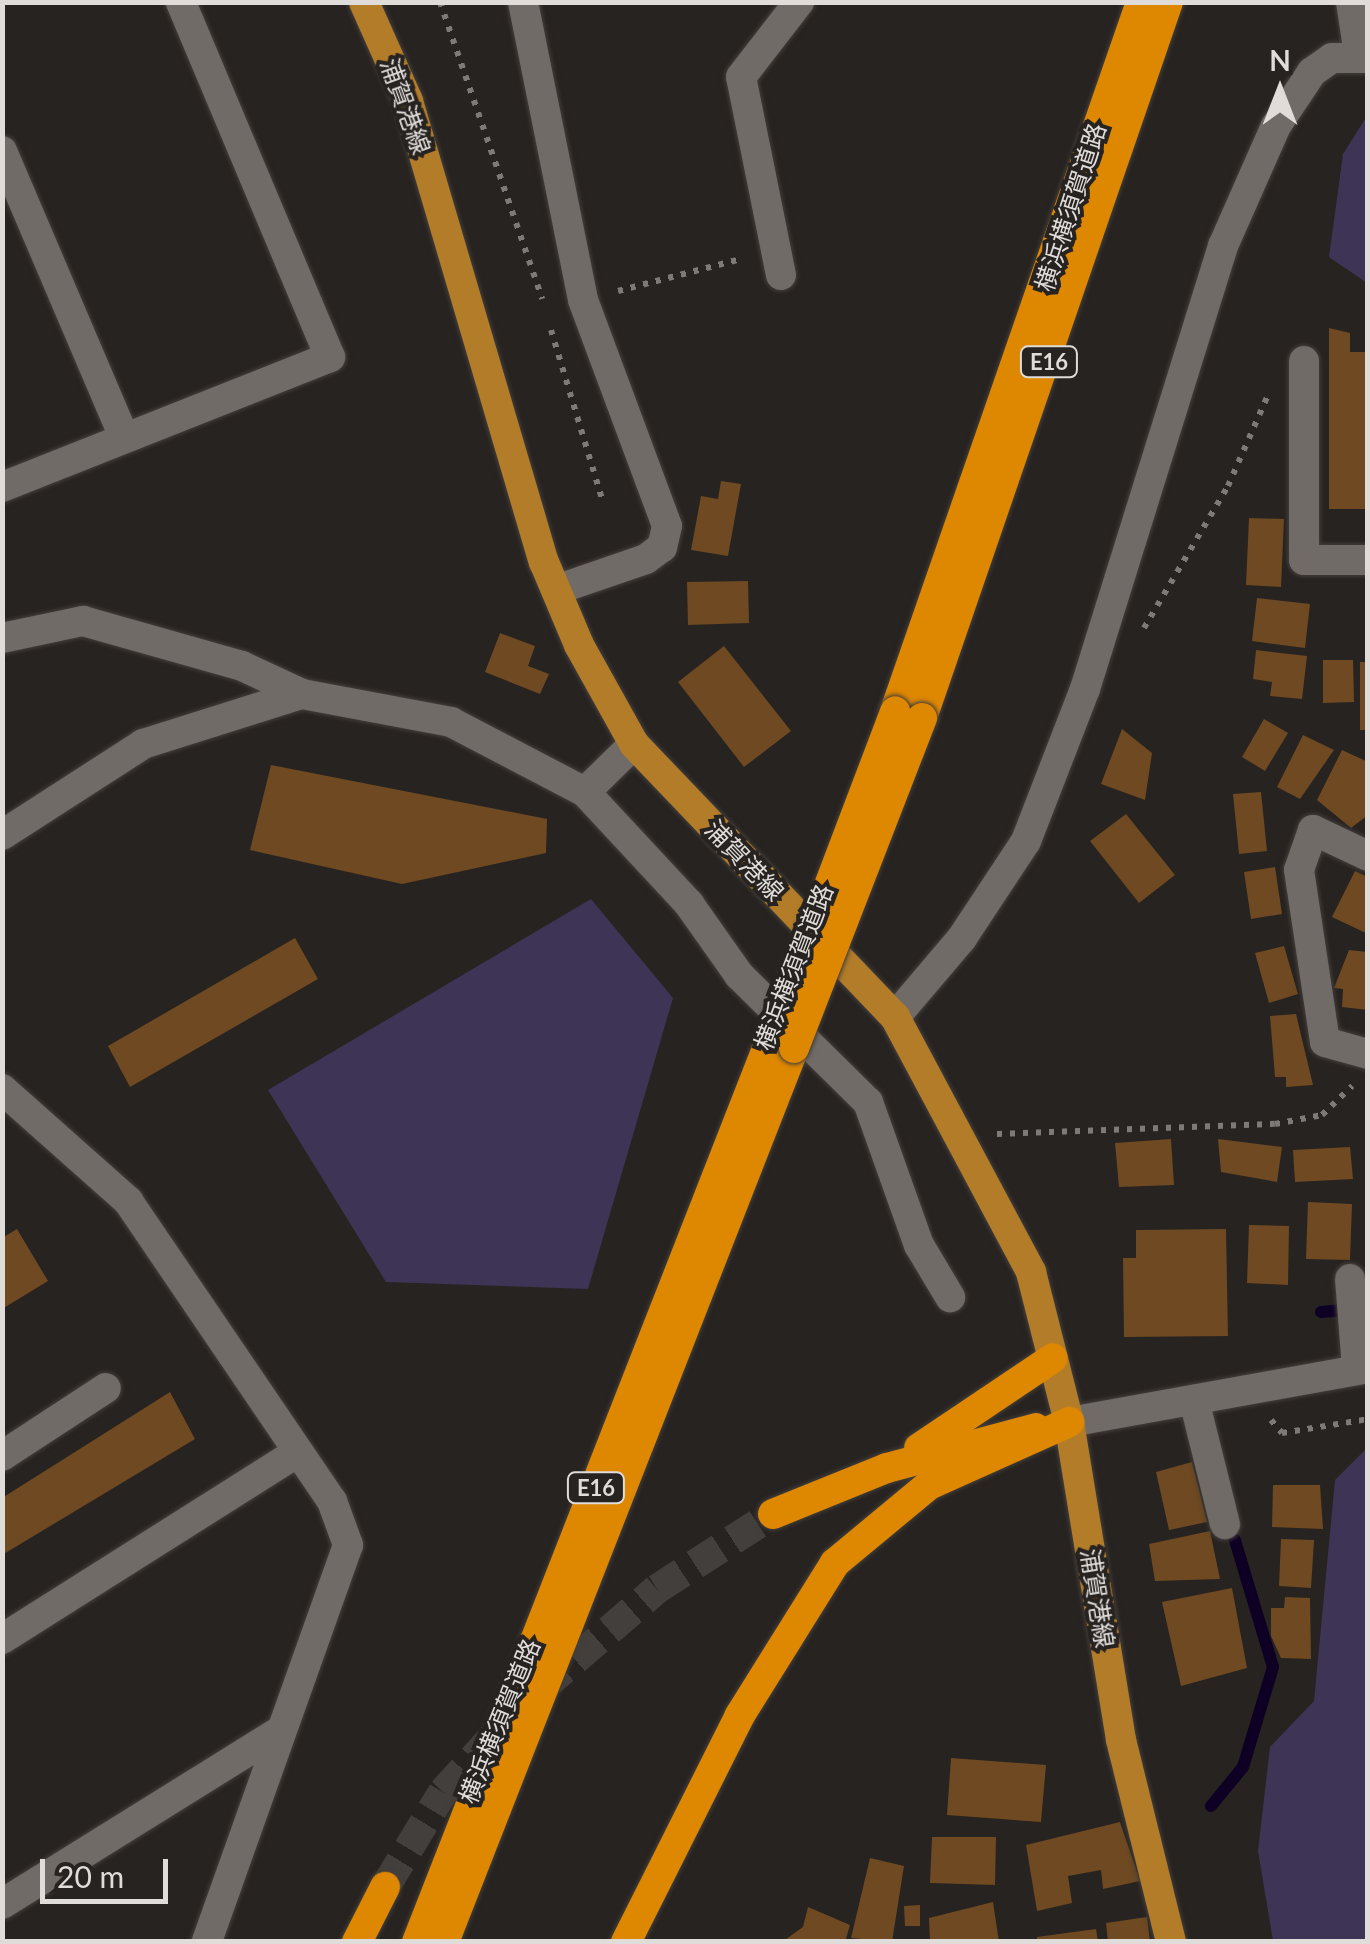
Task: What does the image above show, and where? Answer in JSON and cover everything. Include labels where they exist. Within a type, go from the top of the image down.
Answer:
[{"type":"highway","name":"横浜横須賀道路","points":[[908,714],[1142,2]]},
{"type":"highway","name":"横浜横須賀道路","points":[[444,1942],[908,714],[1168,2]]},
{"type":"highway","name":"横浜横須賀道路","points":[[417,1942],[784,1041]]},
{"type":"highway","points":[[887,1468],[1053,1358]]},
{"type":"highway","points":[[773,1514],[887,1468],[1069,1422]]},
{"type":"highway","points":[[626,1942],[740,1715],[836,1563],[928,1485],[1069,1422]]},
{"type":"highway","points":[[356,1942],[385,1887]]},
{"type":"main road","name":"浦賀港線","points":[[364,2],[408,101],[556,590],[634,744],[896,1017],[966,1138],[1031,1272],[1069,1422],[1121,1740],[1171,1942]]},
{"type":"street","points":[[2,487],[330,358],[181,2]]},
{"type":"street","points":[[522,2],[583,300],[667,526],[662,547],[646,559],[556,590]]},
{"type":"street","points":[[779,262],[741,76],[799,2]]},
{"type":"street","points":[[896,1017],[962,938],[1026,840],[1085,690],[1223,246],[1276,126],[1312,72],[1363,56],[1351,2]]},
{"type":"street","points":[[2,152],[124,437]]},
{"type":"street","points":[[1304,361],[1304,560],[1368,560]]},
{"type":"street","points":[[2,638],[82,620],[242,666],[302,694],[452,722],[585,792],[740,974],[868,1102],[919,1245],[950,1297]]},
{"type":"street","points":[[2,834],[143,744],[302,694]]},
{"type":"street","points":[[585,792],[634,744]]},
{"type":"street","points":[[1368,856],[1313,830],[1299,870],[1326,1042],[1368,1054]]},
{"type":"street","points":[[2,1089],[128,1201],[298,1452],[348,1545],[275,1734],[253,1825],[207,1942]]},
{"type":"street","points":[[1069,1422],[1362,1368],[1350,1279]]},
{"type":"street","points":[[2,1456],[106,1388]]},
{"type":"street","points":[[1194,1400],[1225,1524]]},
{"type":"street","points":[[2,1639],[298,1452]]},
{"type":"street","points":[[2,1904],[275,1734]]},
{"type":"path","points":[[440,2],[509,191],[602,498]]},
{"type":"path","points":[[583,300],[779,262]]},
{"type":"path","points":[[1135,641],[1228,486],[1284,357],[1304,361]]},
{"type":"path","points":[[966,1138],[1275,1124],[1322,1115],[1367,1072]]},
{"type":"shaded area","points":[[1367,116],[1368,283],[1329,257],[1343,154]]},
{"type":"shaded area","points":[[591,899],[673,998],[588,1289],[386,1282],[268,1090]]},
{"type":"shaded area","points":[[1367,1448],[1367,1941],[1273,1941],[1258,1851],[1270,1747],[1314,1701],[1335,1480]]},
{"type":"building","points":[[1329,328],[1350,333],[1350,352],[1368,352],[1368,509],[1329,509]]},
{"type":"building","points":[[721,481],[741,484],[728,556],[691,550],[701,496],[718,499]]},
{"type":"building","points":[[1249,518],[1284,519],[1281,587],[1246,585]]},
{"type":"building","points":[[748,581],[749,623],[688,625],[687,582]]},
{"type":"building","points":[[1257,598],[1310,604],[1305,648],[1252,641]]},
{"type":"building","points":[[500,633],[535,646],[528,666],[549,674],[540,694],[485,672]]},
{"type":"building","points":[[724,646],[791,731],[744,767],[678,682]]},
{"type":"building","points":[[1256,650],[1307,656],[1302,699],[1270,696],[1272,682],[1253,679]]},
{"type":"building","points":[[1323,660],[1353,660],[1354,702],[1323,703]]},
{"type":"building","points":[[1360,662],[1368,662],[1368,730],[1360,730]]},
{"type":"building","points":[[1264,719],[1288,733],[1265,771],[1242,757]]},
{"type":"building","points":[[1122,729],[1152,753],[1145,800],[1101,784]]},
{"type":"building","points":[[1303,735],[1334,750],[1300,799],[1277,787]]},
{"type":"building","points":[[1342,750],[1368,762],[1368,815],[1351,828],[1317,800]]},
{"type":"building","points":[[271,765],[547,819],[546,853],[402,884],[250,850]]},
{"type":"building","points":[[1261,792],[1267,851],[1239,854],[1233,794]]},
{"type":"building","points":[[1126,814],[1175,875],[1139,903],[1090,841]]},
{"type":"building","points":[[1275,867],[1282,914],[1251,919],[1244,872]]},
{"type":"building","points":[[1355,871],[1368,877],[1368,934],[1332,917]]},
{"type":"building","points":[[295,938],[318,979],[130,1087],[108,1046]]},
{"type":"building","points":[[1284,946],[1298,994],[1269,1003],[1255,953]]},
{"type":"building","points":[[1349,950],[1368,952],[1368,1010],[1342,1007],[1343,989],[1334,988]]},
{"type":"building","points":[[1296,1014],[1313,1085],[1286,1087],[1286,1077],[1275,1077],[1270,1016]]},
{"type":"building","points":[[1171,1139],[1174,1185],[1119,1187],[1115,1143]]},
{"type":"building","points":[[1218,1139],[1282,1147],[1277,1182],[1221,1172]]},
{"type":"building","points":[[1350,1147],[1353,1179],[1295,1182],[1293,1150]]},
{"type":"building","points":[[1308,1202],[1352,1204],[1350,1260],[1306,1259]]},
{"type":"building","points":[[1249,1225],[1289,1226],[1288,1285],[1247,1283]]},
{"type":"building","points":[[17,1229],[48,1281],[2,1309],[2,1238]]},
{"type":"building","points":[[1226,1229],[1228,1336],[1124,1337],[1123,1258],[1136,1258],[1136,1230]]},
{"type":"building","points":[[170,1392],[195,1439],[2,1555],[2,1498]]},
{"type":"building","points":[[1192,1462],[1207,1522],[1169,1530],[1156,1472]]},
{"type":"building","points":[[1273,1485],[1320,1485],[1323,1529],[1272,1527]]},
{"type":"building","points":[[1210,1531],[1220,1579],[1155,1581],[1149,1544]]},
{"type":"building","points":[[1281,1539],[1314,1540],[1311,1588],[1279,1586]]},
{"type":"building","points":[[1232,1588],[1247,1668],[1181,1686],[1162,1602]]},
{"type":"building","points":[[1285,1597],[1310,1598],[1311,1659],[1281,1658],[1271,1636],[1271,1608],[1284,1608]]},
{"type":"building","points":[[951,1758],[1046,1765],[1041,1822],[947,1815]]},
{"type":"building","points":[[1120,1822],[1140,1881],[1103,1889],[1101,1870],[1068,1876],[1072,1903],[1037,1911],[1026,1845]]},
{"type":"building","points":[[932,1837],[996,1837],[995,1885],[930,1883]]},
{"type":"building","points":[[870,1858],[904,1866],[892,1942],[851,1938]]},
{"type":"building","points":[[993,1902],[999,1942],[930,1942],[929,1918]]},
{"type":"building","points":[[920,1905],[920,1926],[905,1926],[904,1906]]},
{"type":"building","points":[[808,1907],[850,1925],[845,1942],[782,1942],[803,1927]]},
{"type":"building","points":[[1147,1917],[1150,1942],[1108,1942],[1106,1923]]},
{"type":"building","points":[[1096,1929],[1098,1942],[1037,1942],[1037,1937]]},
{"type":"waterway","points":[[1321,1312],[1368,1308]]},
{"type":"waterway","points":[[1211,1806],[1243,1767],[1273,1667],[1235,1540]]},
{"type":"tunnel","points":[[541,1689],[657,1589],[773,1514]]},
{"type":"tunnel","points":[[385,1887],[443,1792],[501,1728]]}]
